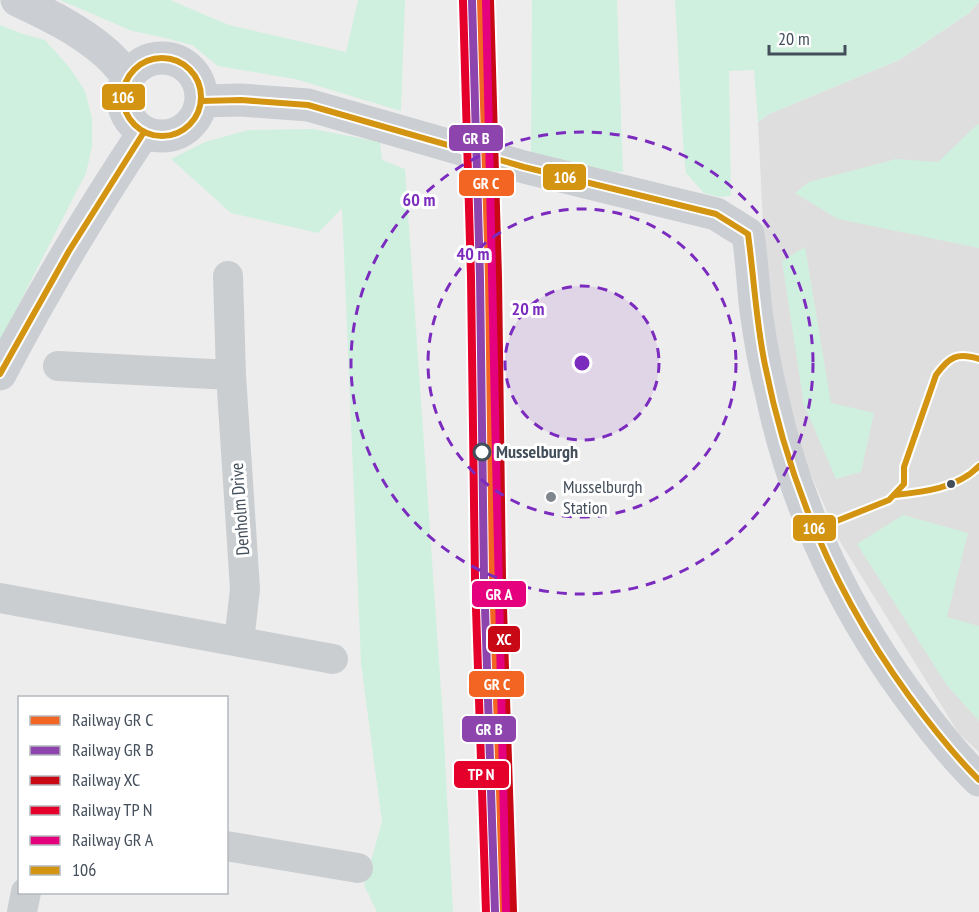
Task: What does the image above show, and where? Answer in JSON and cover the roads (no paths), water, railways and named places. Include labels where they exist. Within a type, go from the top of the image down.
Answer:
[{"type":"street","points":[[17,0],[52,16],[87,37],[129,77]]},
{"type":"street","points":[[161,58],[186,67],[200,88],[201,101],[190,124],[180,132],[168,136],[156,136],[135,126],[124,108],[124,87],[129,77],[148,61],[161,58]]},
{"type":"street","points":[[201,101],[241,100],[309,105],[524,167],[716,214],[748,234],[756,309],[772,398],[784,443],[814,530],[856,615],[881,656],[937,733],[979,780]]},
{"type":"street","points":[[0,374],[31,314],[101,196],[144,132]]},
{"type":"street","name":"Denholm Drive","points":[[228,276],[231,375],[245,589],[239,642]]},
{"type":"street","points":[[58,366],[231,375]]},
{"type":"street","points":[[0,598],[333,659]]},
{"type":"street","points":[[228,846],[358,868]]},
{"type":"street","points":[[22,912],[26,894]]},
{"type":"rail line","name":"XC","points":[[490,0],[498,277],[502,577],[513,912]]},
{"type":"place","name":"Musselburgh","points":[[482,452]]},
{"type":"place","name":"Musselburgh Station","points":[[551,497]]}]
